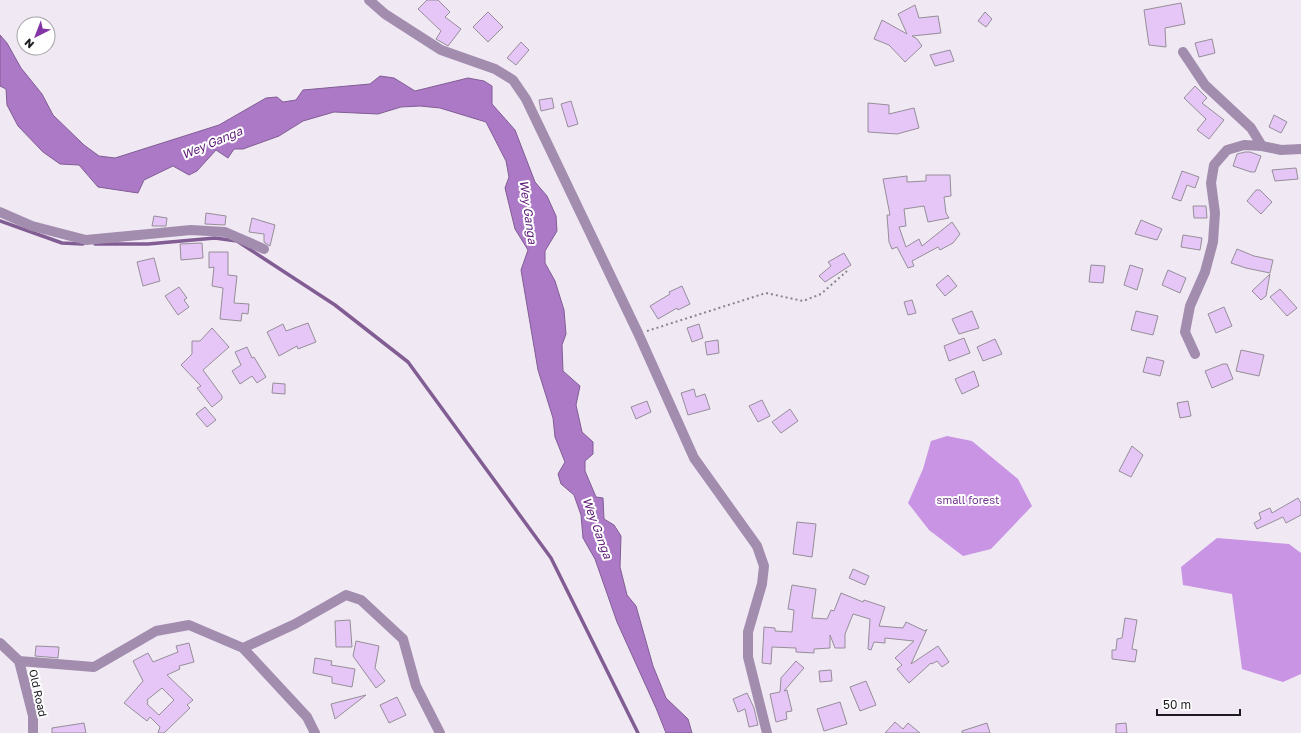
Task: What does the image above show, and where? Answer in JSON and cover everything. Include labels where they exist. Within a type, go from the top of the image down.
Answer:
[{"type":"street","points":[[369,0],[385,14],[441,50],[495,69],[513,80],[526,99],[638,333],[694,458],[757,546],[764,566],[762,584],[748,632],[748,657],[767,733]]},
{"type":"street","points":[[1183,52],[1205,85],[1251,128],[1262,146]]},
{"type":"street","points":[[1195,354],[1185,332],[1190,306],[1205,272],[1213,242],[1215,213],[1211,183],[1214,165],[1227,150],[1244,145],[1262,146],[1281,150],[1301,149]]},
{"type":"street","points":[[0,212],[32,226],[86,240],[191,230],[225,232],[264,249]]},
{"type":"street","points":[[243,648],[295,624],[346,595],[361,600],[403,639],[416,686],[440,733]]},
{"type":"street","points":[[19,661],[94,667],[156,631],[189,625],[243,648],[307,717],[315,733]]},
{"type":"street","name":"Old Road","points":[[0,643],[19,661],[33,716],[33,733]]},
{"type":"path","points":[[638,333],[766,293],[803,301],[820,294],[847,271]]},
{"type":"green space","name":"small forest","points":[[947,436],[972,441],[1018,479],[1032,506],[991,549],[963,556],[929,530],[908,503],[923,469],[931,441]]},
{"type":"green space","points":[[1217,538],[1289,544],[1301,553],[1301,674],[1283,682],[1242,669],[1232,594],[1183,585],[1181,567]]},
{"type":"water","name":"Wey Ganga","points":[[0,35],[7,43],[21,68],[42,94],[53,115],[84,145],[99,156],[115,158],[219,125],[266,98],[277,97],[283,102],[296,100],[303,90],[370,84],[380,76],[394,78],[415,91],[468,78],[484,81],[492,86],[492,104],[515,130],[535,182],[547,196],[556,216],[557,231],[545,251],[545,263],[555,281],[564,310],[566,334],[562,345],[563,371],[580,386],[576,405],[582,432],[593,442],[593,454],[585,461],[585,471],[596,497],[603,498],[604,519],[614,525],[621,536],[620,567],[627,595],[636,606],[653,666],[666,698],[688,719],[692,733],[666,733],[617,622],[595,559],[583,538],[581,515],[574,495],[561,484],[558,474],[565,462],[555,437],[553,418],[538,370],[521,270],[528,250],[515,229],[505,188],[509,177],[506,161],[486,122],[440,108],[420,106],[401,107],[378,114],[334,112],[303,121],[279,136],[243,149],[234,149],[228,158],[216,150],[197,171],[189,175],[173,166],[144,180],[138,193],[98,187],[79,165],[60,164],[43,152],[18,126],[7,105],[6,89],[0,86]]},
{"type":"building","points":[[427,0],[438,0],[450,12],[445,17],[461,29],[448,46],[436,39],[441,31],[418,9]]},
{"type":"building","points":[[1181,3],[1185,24],[1165,28],[1166,47],[1149,45],[1144,10]]},
{"type":"building","points":[[915,5],[919,18],[938,16],[941,33],[912,36],[917,39],[922,46],[905,62],[889,45],[874,39],[882,20],[907,34],[898,14]]},
{"type":"building","points":[[488,12],[503,27],[488,42],[473,27]]},
{"type":"building","points":[[985,12],[992,19],[986,27],[978,21]]},
{"type":"building","points":[[1212,39],[1215,53],[1199,57],[1195,43]]},
{"type":"building","points":[[521,42],[529,50],[516,65],[507,58]]},
{"type":"building","points":[[950,50],[954,61],[935,66],[930,55]]},
{"type":"building","points":[[1195,86],[1207,98],[1202,103],[1224,120],[1209,139],[1197,130],[1206,119],[1184,98]]},
{"type":"building","points":[[552,98],[554,108],[541,111],[539,100]]},
{"type":"building","points":[[571,101],[578,124],[568,127],[561,104]]},
{"type":"building","points":[[868,103],[889,105],[889,114],[914,108],[919,128],[897,134],[868,132]]},
{"type":"building","points":[[1274,115],[1287,122],[1281,133],[1269,127]]},
{"type":"building","points":[[1250,152],[1261,156],[1255,172],[1233,166],[1237,154]]},
{"type":"building","points":[[1296,168],[1298,179],[1275,181],[1272,170]]},
{"type":"building","points":[[1182,171],[1199,177],[1195,188],[1187,185],[1181,201],[1172,198]]},
{"type":"building","points":[[926,175],[950,175],[951,196],[944,197],[946,213],[949,218],[928,222],[924,206],[904,209],[906,226],[899,227],[906,247],[919,239],[922,246],[952,222],[960,234],[953,243],[940,250],[938,247],[912,261],[914,266],[908,268],[897,247],[892,249],[889,242],[887,215],[890,215],[883,179],[907,176],[907,182],[926,181]]},
{"type":"building","points":[[1256,190],[1260,190],[1272,202],[1261,214],[1247,201]]},
{"type":"building","points":[[1193,206],[1206,206],[1207,218],[1194,218]]},
{"type":"building","points":[[206,213],[226,216],[225,225],[205,224]]},
{"type":"building","points":[[154,216],[167,218],[166,226],[152,226]]},
{"type":"building","points":[[252,218],[275,225],[270,246],[264,242],[264,234],[249,232]]},
{"type":"building","points":[[1141,220],[1162,229],[1157,240],[1135,234]]},
{"type":"building","points":[[1183,235],[1202,238],[1200,250],[1181,247]]},
{"type":"building","points":[[202,243],[203,258],[181,260],[180,244]]},
{"type":"building","points":[[1237,249],[1254,256],[1273,260],[1270,273],[1231,263]]},
{"type":"building","points":[[209,252],[228,252],[228,275],[237,276],[234,303],[249,304],[248,314],[242,313],[241,321],[220,319],[223,288],[212,286],[214,267],[209,268]]},
{"type":"building","points":[[844,253],[851,265],[825,282],[819,276],[831,266],[828,262]]},
{"type":"building","points":[[154,258],[160,281],[143,286],[137,262]]},
{"type":"building","points":[[1091,265],[1105,266],[1103,283],[1089,282]]},
{"type":"building","points":[[1130,265],[1143,269],[1137,290],[1124,285]]},
{"type":"building","points":[[1168,270],[1186,278],[1180,293],[1162,285]]},
{"type":"building","points":[[1270,274],[1266,296],[1261,300],[1252,291]]},
{"type":"building","points":[[948,275],[957,286],[945,296],[936,285]]},
{"type":"building","points":[[682,286],[690,304],[678,310],[677,308],[658,319],[650,306],[670,294],[669,292]]},
{"type":"building","points":[[179,287],[187,298],[184,300],[189,307],[178,315],[165,296]]},
{"type":"building","points":[[1280,289],[1297,308],[1287,316],[1270,297]]},
{"type":"building","points":[[912,300],[916,313],[908,315],[904,302]]},
{"type":"building","points":[[1224,307],[1232,326],[1216,333],[1208,314]]},
{"type":"building","points":[[972,311],[979,328],[959,334],[952,319]]},
{"type":"building","points":[[1136,311],[1158,316],[1153,335],[1131,330]]},
{"type":"building","points":[[308,323],[316,342],[298,349],[297,346],[279,356],[267,332],[283,324],[286,331]]},
{"type":"building","points":[[699,324],[703,338],[692,342],[687,328]]},
{"type":"building","points":[[212,328],[229,347],[203,370],[222,396],[222,399],[212,407],[197,388],[201,386],[181,365],[192,354],[192,341],[200,341]]},
{"type":"building","points":[[964,338],[970,353],[949,361],[944,346]]},
{"type":"building","points":[[995,339],[1002,354],[983,361],[977,347]]},
{"type":"building","points":[[718,340],[719,353],[707,355],[705,342]]},
{"type":"building","points":[[247,347],[252,358],[254,357],[266,377],[257,383],[252,376],[240,384],[232,371],[241,365],[235,352]]},
{"type":"building","points":[[1241,350],[1264,355],[1259,376],[1236,371]]},
{"type":"building","points":[[1147,357],[1164,361],[1160,376],[1143,372]]},
{"type":"building","points":[[1223,364],[1227,364],[1233,379],[1212,388],[1205,371]]},
{"type":"building","points":[[974,371],[979,386],[962,394],[955,379]]},
{"type":"building","points":[[273,383],[285,384],[285,394],[272,393]]},
{"type":"building","points":[[694,389],[696,397],[705,394],[710,409],[688,415],[681,393]]},
{"type":"building","points":[[762,400],[770,416],[758,422],[749,406]]},
{"type":"building","points":[[647,401],[651,412],[636,419],[631,407]]},
{"type":"building","points":[[1188,401],[1191,416],[1180,418],[1177,403]]},
{"type":"building","points":[[205,407],[216,420],[207,427],[196,414]]},
{"type":"building","points":[[790,409],[798,421],[781,433],[772,422]]},
{"type":"building","points":[[1132,446],[1143,455],[1131,477],[1119,471]]},
{"type":"building","points":[[1298,498],[1301,503],[1301,515],[1286,523],[1283,517],[1257,529],[1254,523],[1261,519],[1259,513],[1270,508],[1272,513]]},
{"type":"building","points":[[797,522],[816,524],[812,557],[793,554]]},
{"type":"building","points":[[853,569],[869,576],[865,585],[849,578]]},
{"type":"building","points":[[792,585],[816,589],[812,618],[827,619],[831,610],[834,611],[841,593],[863,602],[864,600],[885,607],[879,626],[903,628],[906,622],[925,631],[927,629],[911,664],[938,646],[949,662],[942,667],[937,661],[932,664],[931,663],[909,683],[897,669],[902,665],[895,658],[914,641],[885,638],[885,643],[874,642],[871,650],[868,649],[870,619],[853,614],[845,634],[845,648],[835,648],[830,635],[830,648],[814,649],[814,653],[796,652],[796,648],[772,647],[771,664],[762,663],[764,627],[775,628],[775,631],[792,632],[794,610],[788,609]]},
{"type":"building","points":[[1125,618],[1137,620],[1132,649],[1137,650],[1135,662],[1112,659],[1112,650],[1116,650],[1117,639],[1122,638]]},
{"type":"building","points":[[350,620],[352,647],[336,647],[335,621]]},
{"type":"building","points":[[356,641],[379,646],[375,668],[385,681],[376,688],[353,656]]},
{"type":"building","points":[[189,643],[194,662],[179,666],[180,669],[167,675],[193,700],[187,705],[190,708],[164,733],[158,733],[160,727],[150,717],[147,721],[124,703],[143,681],[133,661],[148,653],[153,662],[178,652],[176,646]],"holes":[[[162,688],[174,700],[159,715],[147,704],[147,700]]]},
{"type":"building","points":[[36,646],[59,647],[58,658],[35,656]]},
{"type":"building","points":[[315,658],[332,661],[331,665],[355,669],[352,687],[332,683],[332,677],[313,673]]},
{"type":"building","points":[[796,661],[804,668],[784,691],[787,690],[792,711],[786,712],[787,719],[776,722],[770,694],[780,692],[781,678]]},
{"type":"building","points":[[831,670],[832,681],[820,682],[819,671]]},
{"type":"building","points":[[866,681],[876,705],[860,711],[850,687]]},
{"type":"building","points":[[747,693],[754,708],[758,725],[749,727],[745,709],[738,712],[733,699]]},
{"type":"building","points":[[366,695],[335,719],[331,704]]},
{"type":"building","points":[[397,697],[406,715],[389,723],[380,705]]},
{"type":"building","points":[[840,702],[847,724],[824,731],[817,709]]},
{"type":"building","points":[[895,722],[903,729],[908,723],[920,733],[885,733]]},
{"type":"building","points":[[84,723],[86,733],[52,733],[52,728]]},
{"type":"building","points":[[987,723],[990,733],[962,733],[962,731]]},
{"type":"building","points":[[1126,723],[1127,733],[1116,733],[1116,724]]},
{"type":"waterway","points":[[0,221],[62,243],[83,244]]},
{"type":"waterway","points":[[95,244],[148,244],[215,238],[237,241],[335,305],[408,362],[551,558],[638,733]]}]
